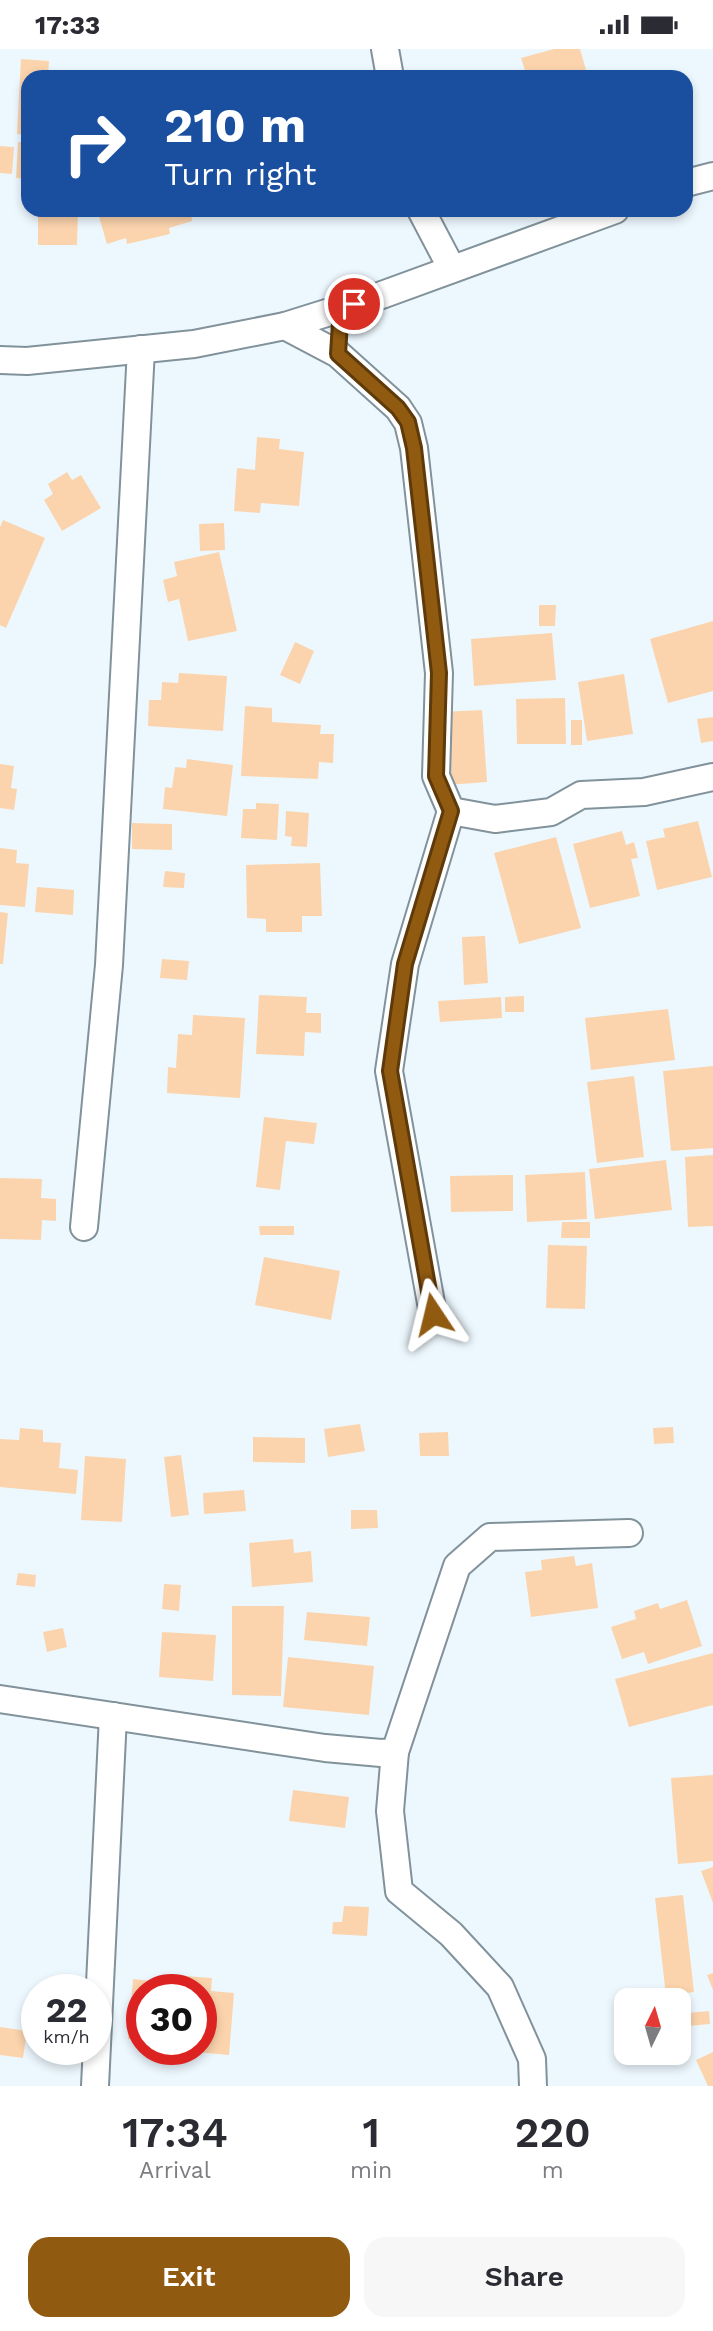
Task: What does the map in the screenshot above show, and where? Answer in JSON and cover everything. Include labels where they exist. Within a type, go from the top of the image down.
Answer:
[{"type":"street","points":[[385,49],[389,70]]},
{"type":"street","points":[[693,181],[713,176]]},
{"type":"street","points":[[425,217],[452,269]]},
{"type":"street","points":[[0,360],[27,361],[194,344],[285,326],[596,217]]},
{"type":"street","points":[[338,354],[341,308]]},
{"type":"street","points":[[285,326],[338,354],[398,408],[408,422],[414,448],[439,673],[436,776],[451,811],[405,964],[390,1071],[433,1314]]},
{"type":"street","points":[[84,1227],[109,965],[141,349]]},
{"type":"street","points":[[451,811],[495,819],[551,811],[581,795],[644,792],[713,777]]},
{"type":"street","points":[[533,2086],[532,2059],[500,1987],[451,1934],[399,1891],[390,1811],[395,1752],[457,1566],[490,1537],[629,1533]]},
{"type":"street","points":[[0,1699],[324,1748],[395,1752]]},
{"type":"street","points":[[95,2086],[113,1716]]},
{"type":"building","points":[[554,49],[580,49],[586,70],[525,70],[521,58]]},
{"type":"building","points":[[21,59],[49,61],[48,70],[21,70],[21,134],[17,134]]},
{"type":"building","points":[[18,142],[21,142],[21,178],[16,178]]},
{"type":"building","points":[[0,146],[14,147],[12,174],[0,173]]},
{"type":"building","points":[[38,217],[78,217],[77,245],[38,245]]},
{"type":"building","points":[[99,217],[192,217],[192,221],[169,228],[170,234],[127,244],[126,238],[107,244]]},
{"type":"building","points":[[257,437],[280,439],[279,449],[304,452],[299,506],[261,503],[260,513],[234,511],[237,468],[255,470]]},
{"type":"building","points":[[67,472],[72,480],[81,475],[101,508],[62,531],[44,500],[53,494],[48,484]]},
{"type":"building","points":[[3,520],[45,538],[6,628],[0,625],[0,527]]},
{"type":"building","points":[[224,523],[225,550],[200,551],[199,524]]},
{"type":"building","points":[[219,552],[237,631],[188,641],[179,599],[168,602],[163,580],[177,576],[174,562]]},
{"type":"building","points":[[539,605],[556,605],[555,626],[539,626]]},
{"type":"building","points":[[713,621],[713,691],[668,703],[650,639]]},
{"type":"building","points":[[552,633],[556,680],[474,686],[471,639]]},
{"type":"building","points":[[295,642],[314,651],[300,684],[280,675]]},
{"type":"building","points":[[179,673],[227,676],[223,731],[148,726],[149,700],[161,700],[162,682],[178,683]]},
{"type":"building","points":[[624,674],[633,734],[587,741],[578,682]]},
{"type":"building","points":[[565,698],[566,744],[517,744],[516,699]]},
{"type":"building","points":[[245,706],[272,708],[272,722],[321,725],[320,734],[334,734],[333,763],[319,762],[318,779],[241,776]]},
{"type":"building","points":[[482,710],[487,782],[446,785],[441,712]]},
{"type":"building","points":[[713,717],[713,741],[701,743],[697,719]]},
{"type":"building","points":[[571,720],[582,720],[582,745],[571,745]]},
{"type":"building","points":[[187,759],[233,765],[227,816],[163,809],[165,787],[172,788],[175,767],[186,768]]},
{"type":"building","points":[[0,764],[14,766],[11,788],[17,789],[14,810],[0,808]]},
{"type":"building","points":[[256,803],[279,804],[277,840],[241,838],[243,809],[256,809]]},
{"type":"building","points":[[286,811],[309,813],[307,847],[291,846],[292,837],[285,836]]},
{"type":"building","points":[[698,821],[712,877],[657,890],[646,841],[665,837],[663,829]]},
{"type":"building","points":[[132,823],[172,824],[172,850],[132,849]]},
{"type":"building","points":[[622,831],[626,845],[634,842],[638,858],[631,859],[640,896],[590,908],[573,844]]},
{"type":"building","points":[[556,837],[581,928],[519,944],[494,853]]},
{"type":"building","points":[[0,848],[17,850],[16,863],[29,864],[25,907],[0,905]]},
{"type":"building","points":[[320,863],[322,916],[302,916],[302,932],[266,932],[266,919],[247,918],[246,865]]},
{"type":"building","points":[[165,871],[185,873],[184,888],[163,887]]},
{"type":"building","points":[[37,887],[74,890],[73,915],[35,912]]},
{"type":"building","points":[[0,912],[8,913],[3,964],[0,964]]},
{"type":"building","points":[[485,936],[488,983],[464,985],[462,937]]},
{"type":"building","points":[[162,959],[189,961],[187,980],[160,978]]},
{"type":"building","points":[[259,995],[307,997],[306,1013],[321,1013],[321,1033],[305,1032],[304,1056],[256,1054]]},
{"type":"building","points":[[524,996],[524,1012],[505,1012],[505,997]]},
{"type":"building","points":[[501,997],[502,1018],[440,1022],[438,1001]]},
{"type":"building","points":[[668,1009],[675,1060],[591,1070],[585,1018]]},
{"type":"building","points":[[193,1015],[245,1018],[240,1098],[167,1093],[168,1067],[176,1068],[178,1034],[192,1035]]},
{"type":"building","points":[[713,1066],[713,1148],[671,1151],[663,1071]]},
{"type":"building","points":[[634,1076],[644,1157],[597,1163],[587,1082]]},
{"type":"building","points":[[264,1117],[317,1123],[314,1144],[286,1141],[280,1190],[256,1187]]},
{"type":"building","points":[[713,1155],[713,1226],[688,1227],[685,1157]]},
{"type":"building","points":[[666,1160],[672,1210],[595,1219],[589,1169]]},
{"type":"building","points":[[585,1172],[587,1219],[527,1222],[525,1175]]},
{"type":"building","points":[[513,1175],[513,1211],[451,1212],[450,1176]]},
{"type":"building","points":[[0,1178],[42,1179],[41,1198],[56,1199],[56,1221],[42,1220],[41,1240],[0,1239]]},
{"type":"building","points":[[562,1222],[590,1222],[590,1238],[561,1238]]},
{"type":"building","points":[[259,1226],[294,1226],[294,1235],[260,1235]]},
{"type":"building","points":[[548,1245],[587,1246],[585,1309],[546,1308]]},
{"type":"building","points":[[264,1257],[340,1271],[331,1320],[255,1305]]},
{"type":"building","points":[[360,1424],[365,1451],[328,1457],[324,1429]]},
{"type":"building","points":[[673,1427],[674,1443],[654,1444],[653,1428]]},
{"type":"building","points":[[20,1428],[43,1430],[43,1442],[61,1443],[59,1468],[78,1470],[76,1494],[0,1487],[0,1439],[19,1440]]},
{"type":"building","points":[[448,1432],[449,1456],[420,1456],[419,1433]]},
{"type":"building","points":[[253,1437],[305,1438],[305,1463],[253,1462]]},
{"type":"building","points":[[181,1455],[189,1515],[171,1517],[164,1457]]},
{"type":"building","points":[[85,1456],[126,1459],[122,1522],[81,1520]]},
{"type":"building","points":[[244,1490],[246,1511],[204,1514],[203,1493]]},
{"type":"building","points":[[351,1510],[377,1510],[378,1528],[351,1529]]},
{"type":"building","points":[[293,1539],[294,1553],[311,1551],[313,1582],[252,1587],[249,1543]]},
{"type":"building","points":[[574,1556],[576,1566],[592,1563],[598,1608],[531,1617],[525,1572],[542,1570],[541,1560]]},
{"type":"building","points":[[18,1573],[36,1575],[35,1587],[16,1585]]},
{"type":"building","points":[[164,1584],[181,1585],[179,1611],[162,1609]]},
{"type":"building","points":[[687,1600],[702,1646],[648,1664],[644,1652],[622,1659],[611,1627],[636,1619],[634,1611],[658,1603],[660,1609]]},
{"type":"building","points":[[232,1606],[284,1606],[281,1696],[232,1695]]},
{"type":"building","points":[[307,1612],[370,1617],[367,1646],[304,1640]]},
{"type":"building","points":[[63,1628],[67,1647],[47,1652],[43,1632]]},
{"type":"building","points":[[162,1632],[216,1635],[213,1681],[159,1677]]},
{"type":"building","points":[[713,1653],[713,1705],[629,1727],[615,1679]]},
{"type":"building","points":[[288,1657],[374,1666],[369,1715],[283,1707]]},
{"type":"building","points":[[713,1775],[713,1861],[678,1864],[671,1778]]},
{"type":"building","points":[[293,1790],[349,1797],[345,1828],[289,1821]]},
{"type":"building","points":[[713,1867],[713,1903],[701,1871]]},
{"type":"building","points":[[683,1895],[694,1992],[691,1992],[691,1988],[665,1988],[655,1898]]},
{"type":"building","points":[[344,1906],[369,1907],[367,1936],[332,1934],[333,1922],[342,1922]]},
{"type":"building","points":[[713,1973],[713,1990],[707,1975]]},
{"type":"building","points":[[217,1992],[234,1993],[229,2055],[217,2054]]},
{"type":"building","points":[[709,2011],[710,2024],[691,2026],[691,2013]]},
{"type":"building","points":[[0,2027],[21,2030],[21,2058],[0,2055]]},
{"type":"building","points":[[713,2052],[713,2086],[708,2086],[696,2060]]},
{"type":"route","points":[[354,304],[341,308],[338,354],[398,408],[408,422],[414,448],[439,673],[436,776],[451,811],[405,964],[390,1071],[433,1314]]}]
